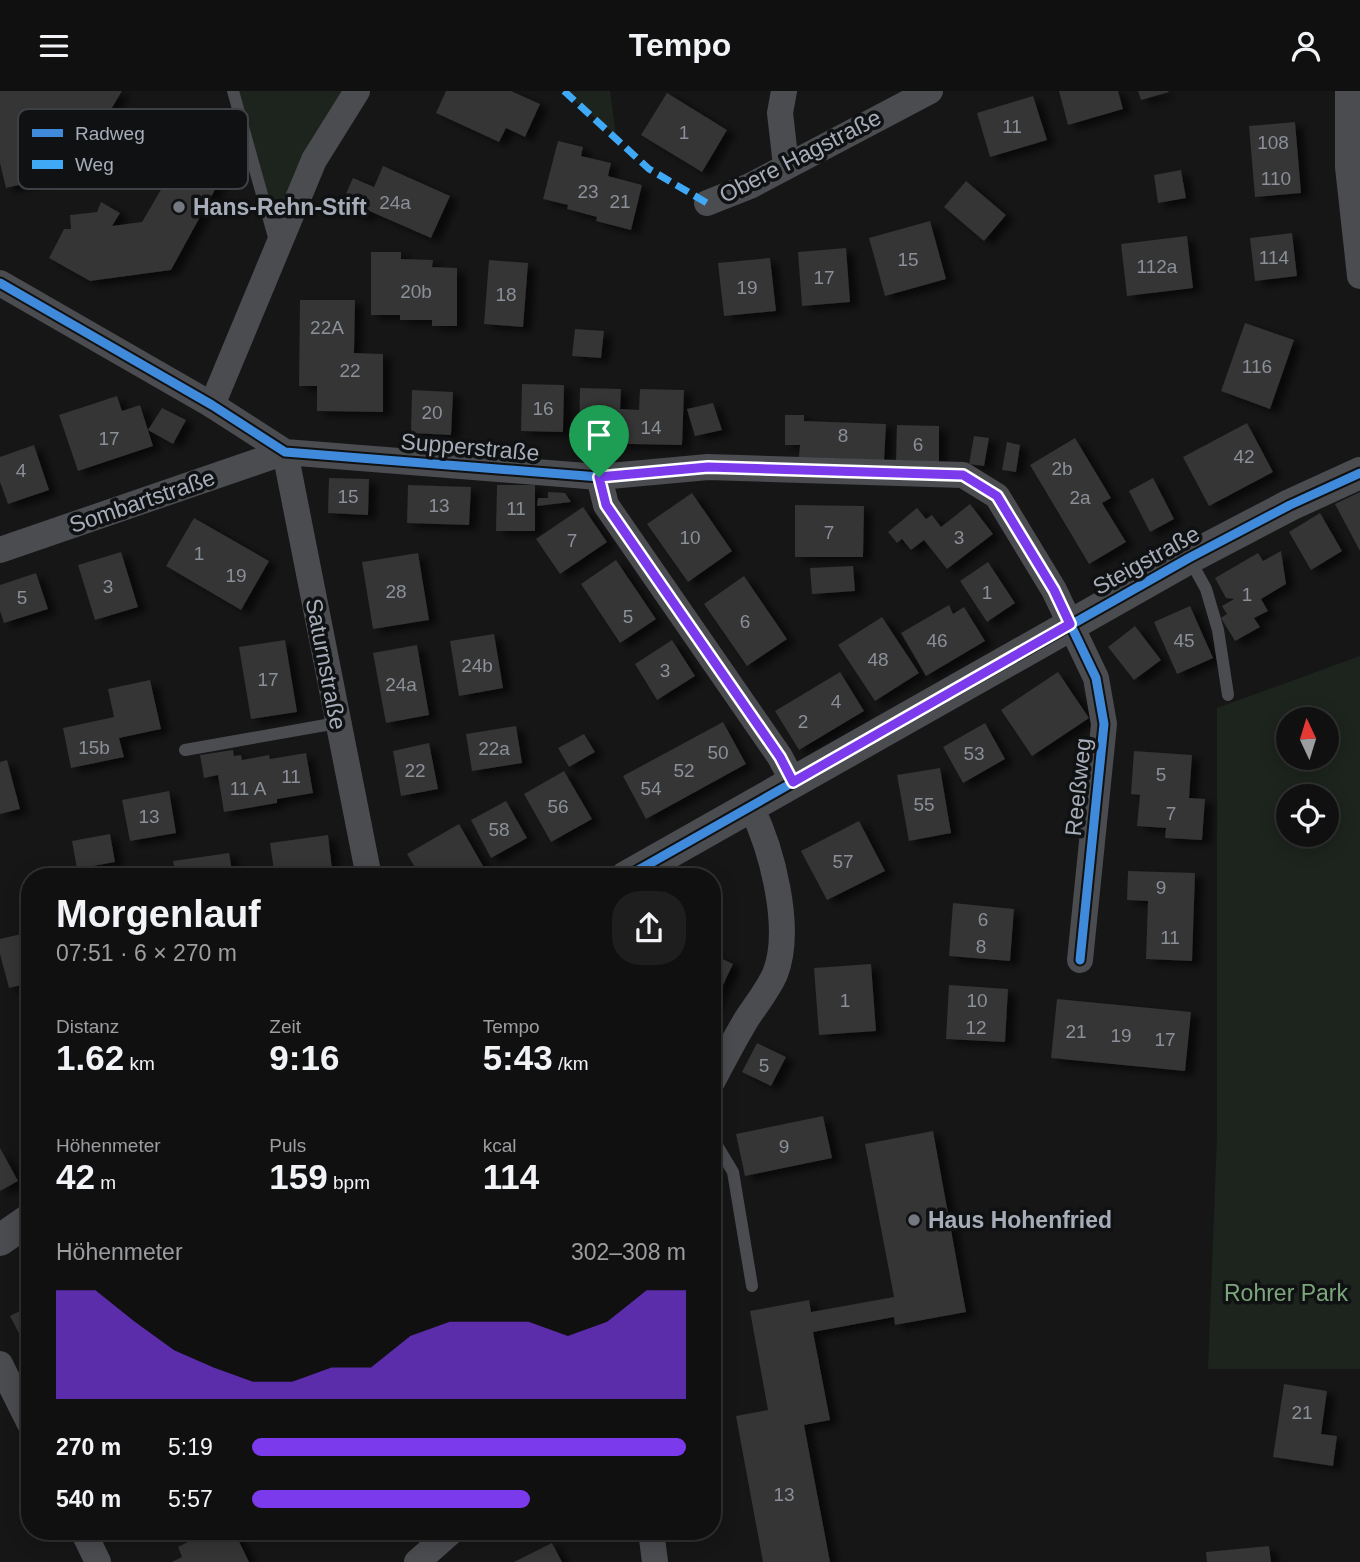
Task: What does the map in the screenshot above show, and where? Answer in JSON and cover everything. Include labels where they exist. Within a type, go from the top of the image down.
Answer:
[{"type":"street","points":[[212,405],[313,160],[357,91]]},
{"type":"street","points":[[784,91],[780,113],[786,165]]},
{"type":"street","name":"Obere Hagstraße","points":[[707,203],[750,186],[930,91]]},
{"type":"street","points":[[1348,91],[1360,276]]},
{"type":"street","name":"Supperstraße","points":[[0,283],[212,405],[285,452],[599,477],[708,467],[963,475],[997,496],[1054,590],[1070,624]]},
{"type":"street","name":"Sombartstraße","points":[[0,550],[285,452]]},
{"type":"street","name":"Saturnstraße","points":[[285,452],[367,868]]},
{"type":"street","name":"Steigstraße","points":[[642,868],[1189,558],[1290,505],[1360,473]]},
{"type":"street","points":[[599,477],[606,505],[780,757],[793,782]]},
{"type":"street","name":"Reeßweg","points":[[1070,624],[1096,678],[1104,724],[1080,960]]},
{"type":"street","points":[[721,1065],[775,974],[783,932],[763,831],[751,807]]},
{"type":"street","points":[[0,1240],[21,1225]]},
{"type":"street","points":[[0,1364],[21,1406]]},
{"type":"street","points":[[87,1540],[98,1562]]},
{"type":"street","points":[[417,1562],[442,1540]]},
{"type":"street","points":[[651,1540],[655,1562]]},
{"type":"lane","points":[[233,91],[238,109]]},
{"type":"lane","points":[[248,145],[277,248]]},
{"type":"lane","points":[[1189,558],[1206,589],[1218,630],[1228,695]]},
{"type":"lane","points":[[185,750],[337,723]]},
{"type":"lane","points":[[721,1152],[733,1172],[752,1286]]},
{"type":"green space","points":[[233,91],[357,91],[277,248],[248,145],[248,109],[238,109]]},
{"type":"green space","points":[[562,91],[610,91],[616,135]]},
{"type":"green space","name":"Rohrer Park","points":[[1360,656],[1360,1369],[1208,1369],[1217,1137],[1217,708]]},
{"type":"building","points":[[0,91],[122,91],[111,109],[18,109],[18,185],[6,188],[0,163]]},
{"type":"building","points":[[446,91],[511,91],[540,104],[525,137],[506,128],[499,142],[436,113]]},
{"type":"building","points":[[1059,91],[1118,91],[1123,109],[1068,125]]},
{"type":"building","points":[[1138,91],[1168,91],[1169,92],[1141,100]]},
{"type":"building","points":[[667,93],[727,130],[702,172],[641,135]]},
{"type":"building","points":[[1033,96],[1047,140],[990,157],[977,113]]},
{"type":"building","points":[[1295,122],[1301,193],[1255,197],[1249,126]]},
{"type":"building","points":[[558,141],[583,147],[581,156],[611,163],[608,176],[642,185],[631,230],[596,221],[597,217],[567,209],[568,205],[543,199]]},
{"type":"building","points":[[383,166],[450,196],[431,238],[367,210],[364,218],[340,207],[353,178],[374,187]]},
{"type":"building","points":[[1181,170],[1186,198],[1158,203],[1154,175]]},
{"type":"building","points":[[966,181],[1006,215],[984,241],[944,207]]},
{"type":"building","name":"Hans-Rehn-Stift","points":[[161,189],[215,189],[171,270],[90,281],[49,258],[64,229],[71,229],[70,215],[97,212],[101,202],[120,213],[112,226],[142,222]]},
{"type":"building","points":[[930,221],[946,279],[885,296],[869,238]]},
{"type":"building","points":[[1292,233],[1297,276],[1255,281],[1250,238]]},
{"type":"building","points":[[1187,236],[1193,288],[1127,296],[1121,244]]},
{"type":"building","points":[[846,248],[850,302],[802,306],[798,252]]},
{"type":"building","points":[[371,252],[401,252],[401,259],[433,260],[432,267],[457,268],[457,326],[432,326],[432,320],[400,320],[400,315],[371,315]]},
{"type":"building","points":[[770,258],[776,311],[724,316],[718,263]]},
{"type":"building","points":[[489,260],[528,263],[523,327],[484,324]]},
{"type":"building","points":[[300,300],[355,300],[354,353],[383,354],[383,412],[317,411],[317,386],[299,386]]},
{"type":"building","points":[[1245,323],[1294,340],[1270,409],[1221,391]]},
{"type":"building","points":[[575,329],[604,331],[601,358],[572,356]]},
{"type":"building","points":[[522,384],[564,385],[563,432],[521,431]]},
{"type":"building","points":[[580,388],[621,389],[620,409],[639,410],[640,389],[684,390],[682,445],[579,443]]},
{"type":"building","points":[[412,390],[453,392],[451,435],[411,433]]},
{"type":"building","points":[[117,396],[122,411],[140,405],[153,446],[78,471],[59,415]]},
{"type":"building","points":[[713,403],[722,430],[695,436],[687,409]]},
{"type":"building","points":[[162,408],[186,420],[173,444],[148,430]]},
{"type":"building","points":[[785,415],[804,415],[804,421],[886,424],[884,460],[799,457],[800,445],[785,445]]},
{"type":"building","points":[[1247,423],[1273,472],[1209,506],[1183,457]]},
{"type":"building","points":[[897,425],[939,426],[939,464],[896,462]]},
{"type":"building","points":[[974,436],[989,438],[984,466],[969,464]]},
{"type":"building","points":[[1075,438],[1111,498],[1102,503],[1126,542],[1089,564],[1030,465]]},
{"type":"building","points":[[1007,442],[1020,445],[1016,472],[1002,470]]},
{"type":"building","points":[[34,445],[49,490],[8,504],[0,482],[0,457]]},
{"type":"building","points":[[329,478],[369,479],[368,515],[328,513]]},
{"type":"building","points":[[1153,478],[1174,519],[1150,532],[1129,491]]},
{"type":"building","points":[[408,485],[471,487],[469,525],[407,523]]},
{"type":"building","points":[[497,485],[535,485],[535,531],[496,531]]},
{"type":"building","points":[[548,492],[565,493],[571,502],[537,506],[538,498],[548,498]]},
{"type":"building","points":[[1360,492],[1360,551],[1335,504]]},
{"type":"building","points":[[692,493],[732,551],[688,582],[647,524]]},
{"type":"building","points":[[970,504],[993,534],[947,569],[924,540],[911,550],[902,539],[897,543],[888,532],[917,508],[926,519],[932,515],[941,527]]},
{"type":"building","points":[[795,505],[864,506],[863,557],[795,557]]},
{"type":"building","points":[[583,507],[607,542],[560,574],[536,539]]},
{"type":"building","points":[[1320,513],[1342,551],[1311,570],[1289,532]]},
{"type":"building","points":[[194,518],[269,561],[241,610],[166,566]]},
{"type":"building","points":[[1281,551],[1286,584],[1261,599],[1268,611],[1254,618],[1260,627],[1235,641],[1221,618],[1227,614],[1222,606],[1234,599],[1226,598],[1215,578],[1258,553],[1263,561]]},
{"type":"building","points":[[121,552],[138,607],[95,620],[78,565]]},
{"type":"building","points":[[418,553],[429,620],[373,629],[362,562]]},
{"type":"building","points":[[616,560],[656,619],[620,643],[581,584]]},
{"type":"building","points":[[988,562],[1015,603],[987,622],[960,581]]},
{"type":"building","points":[[853,566],[855,591],[812,594],[810,568]]},
{"type":"building","points":[[36,573],[48,609],[4,623],[0,611],[0,585]]},
{"type":"building","points":[[744,576],[787,639],[747,666],[704,604]]},
{"type":"building","points":[[949,605],[953,614],[964,607],[985,641],[926,676],[901,633]]},
{"type":"building","points":[[1190,606],[1213,658],[1177,674],[1154,622]]},
{"type":"building","points":[[882,617],[919,673],[875,701],[838,645]]},
{"type":"building","points":[[1135,626],[1161,660],[1134,680],[1108,647]]},
{"type":"building","points":[[494,634],[503,688],[459,696],[450,641]]},
{"type":"building","points":[[285,640],[297,712],[251,719],[239,647]]},
{"type":"building","points":[[672,640],[695,676],[657,700],[635,664]]},
{"type":"building","points":[[417,645],[429,715],[386,723],[373,653]]},
{"type":"building","points":[[840,672],[864,711],[799,750],[775,711]]},
{"type":"building","points":[[1058,672],[1089,718],[1032,756],[1001,710]]},
{"type":"building","points":[[150,680],[161,729],[119,738],[124,757],[71,768],[63,728],[114,717],[108,689]]},
{"type":"building","points":[[723,722],[746,764],[646,819],[623,776]]},
{"type":"building","points":[[985,723],[1005,759],[963,783],[943,747]]},
{"type":"building","points":[[516,726],[522,763],[472,771],[466,734]]},
{"type":"building","points":[[584,734],[595,752],[569,767],[558,748]]},
{"type":"building","points":[[429,743],[438,789],[401,796],[393,751]]},
{"type":"building","points":[[233,750],[234,756],[241,755],[242,760],[306,753],[313,793],[277,799],[277,803],[224,812],[218,775],[204,778],[200,755]]},
{"type":"building","points":[[1134,751],[1192,755],[1189,798],[1205,799],[1202,840],[1165,838],[1166,828],[1137,826],[1140,795],[1131,794]]},
{"type":"building","points":[[7,760],[20,809],[0,814],[0,762]]},
{"type":"building","points":[[940,768],[951,833],[909,841],[897,775]]},
{"type":"building","points":[[564,771],[592,819],[551,842],[524,794]]},
{"type":"building","points":[[169,791],[176,833],[130,841],[122,800]]},
{"type":"building","points":[[506,801],[527,838],[491,858],[471,820]]},
{"type":"building","points":[[859,821],[885,871],[827,900],[801,851]]},
{"type":"building","points":[[459,824],[483,866],[415,868],[407,854]]},
{"type":"building","points":[[110,834],[115,862],[77,868],[72,841]]},
{"type":"building","points":[[328,835],[332,868],[274,868],[270,843]]},
{"type":"building","points":[[229,853],[232,868],[174,868],[173,861]]},
{"type":"building","points":[[1128,871],[1195,873],[1192,961],[1146,959],[1148,901],[1127,900]]},
{"type":"building","points":[[953,903],[1014,909],[1010,961],[949,956]]},
{"type":"building","points":[[21,934],[21,985],[9,988],[0,954],[0,939]]},
{"type":"building","points":[[721,958],[733,964],[721,989]]},
{"type":"building","points":[[871,964],[876,1031],[819,1035],[814,968]]},
{"type":"building","points":[[949,985],[1008,989],[1005,1042],[946,1039]]},
{"type":"building","points":[[1057,999],[1191,1012],[1185,1071],[1051,1058]]},
{"type":"building","points":[[757,1043],[786,1057],[771,1086],[742,1072]]},
{"type":"building","points":[[823,1116],[832,1158],[745,1176],[736,1134]]},
{"type":"building","points":[[933,1131],[966,1312],[895,1325],[894,1317],[813,1332],[830,1420],[804,1425],[830,1562],[763,1562],[736,1416],[768,1410],[750,1311],[809,1300],[811,1312],[894,1297],[865,1144]]},
{"type":"building","points":[[0,1148],[18,1181],[0,1191]]},
{"type":"building","points":[[21,1310],[21,1337],[10,1316]]},
{"type":"building","points":[[1284,1384],[1327,1391],[1321,1434],[1337,1436],[1333,1466],[1273,1457]]},
{"type":"building","points":[[192,1540],[238,1540],[249,1562],[172,1562],[182,1557],[178,1547]]},
{"type":"building","points":[[552,1543],[562,1562],[514,1562]]},
{"type":"building","points":[[1269,1546],[1271,1562],[1207,1562],[1206,1552]]},
{"type":"marked path","points":[[564,91],[649,169],[707,203]]},
{"type":"cycle path","points":[[0,283],[212,405],[285,452],[599,477],[708,467],[963,475],[997,496],[1054,590],[1096,678],[1104,724],[1080,960]]},
{"type":"cycle path","points":[[642,868],[1189,558],[1290,505],[1360,473]]},
{"type":"place","name":"Hans-Rehn-Stift","points":[[179,207]]},
{"type":"place","name":"Haus Hohenfried","points":[[914,1220]]},
{"type":"route","points":[[708,467],[963,475],[997,496],[1054,590],[1070,624],[793,782],[780,757],[606,505],[599,477],[708,467]]}]
